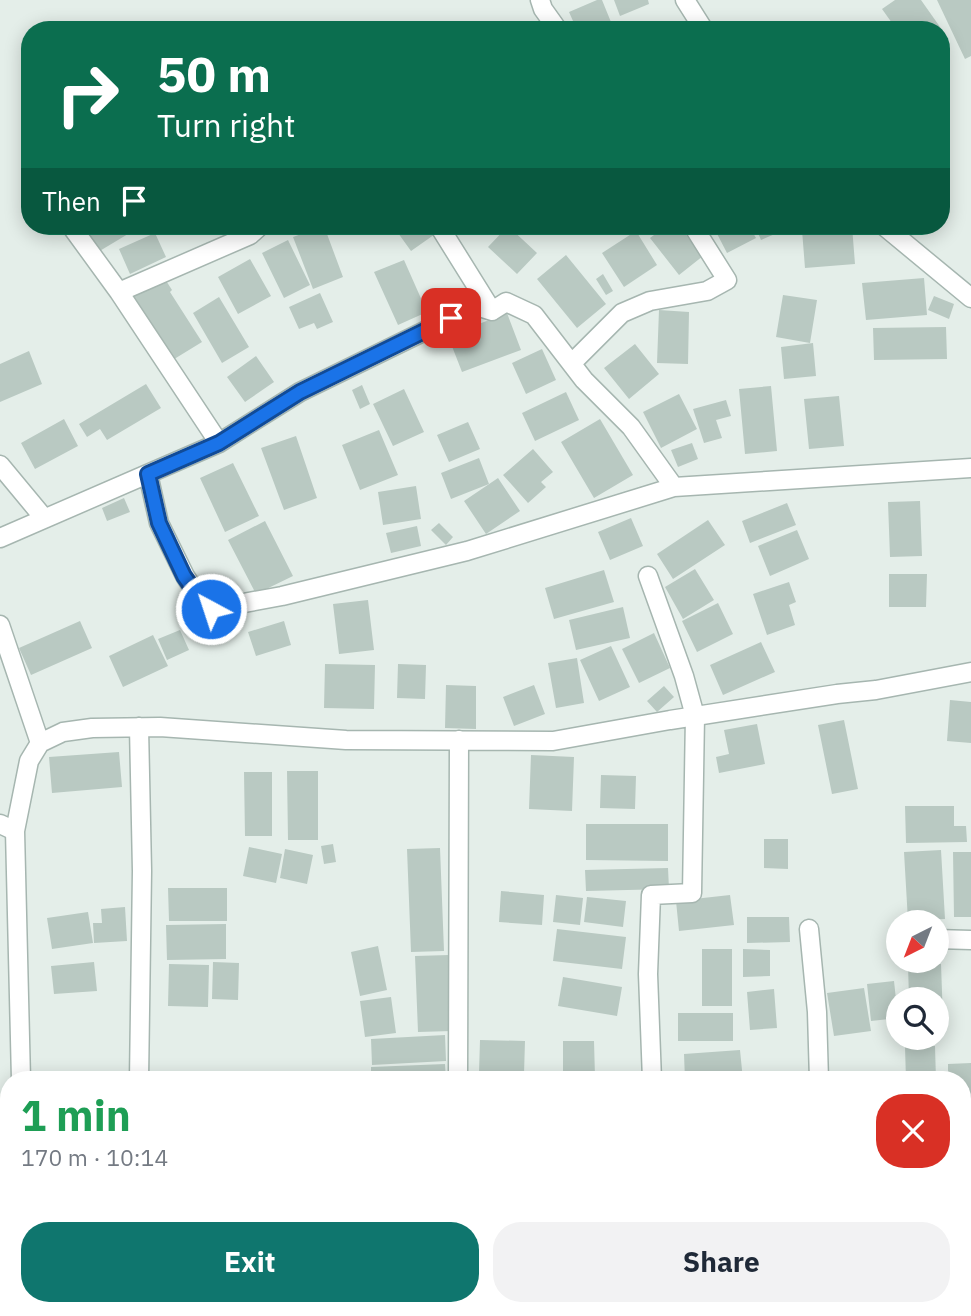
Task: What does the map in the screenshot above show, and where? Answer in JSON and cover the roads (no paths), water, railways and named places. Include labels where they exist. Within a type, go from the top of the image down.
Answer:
[{"type":"street","points":[[540,0],[552,21]]},
{"type":"street","points":[[685,0],[698,21]]},
{"type":"street","points":[[77,235],[219,443]]},
{"type":"street","points":[[118,292],[250,235]]},
{"type":"street","points":[[445,235],[492,312]]},
{"type":"street","points":[[572,363],[622,313],[650,301],[707,291],[727,280],[699,235]]},
{"type":"street","points":[[895,235],[971,298]]},
{"type":"street","points":[[492,312],[506,302],[534,315],[584,380],[631,427],[674,486]]},
{"type":"street","points":[[0,538],[219,443],[300,392],[476,306],[492,312]]},
{"type":"street","points":[[0,465],[44,518]]},
{"type":"street","points":[[148,474],[159,523],[184,576],[200,599],[211,609],[282,596],[467,551],[674,486],[971,468]]},
{"type":"street","points":[[648,576],[684,676],[695,716],[692,892],[651,895],[648,974],[652,1071]]},
{"type":"street","points":[[0,625],[40,743]]},
{"type":"street","points":[[20,1071],[7,828],[29,761],[40,743],[63,732],[92,728],[160,726],[346,740],[553,741],[695,716],[876,690],[971,672]]},
{"type":"street","points":[[139,727],[142,871],[139,1071]]},
{"type":"street","points":[[458,1071],[459,740]]},
{"type":"street","points":[[809,929],[817,1012],[819,1071]]},
{"type":"street","points":[[949,939],[971,940]]}]
